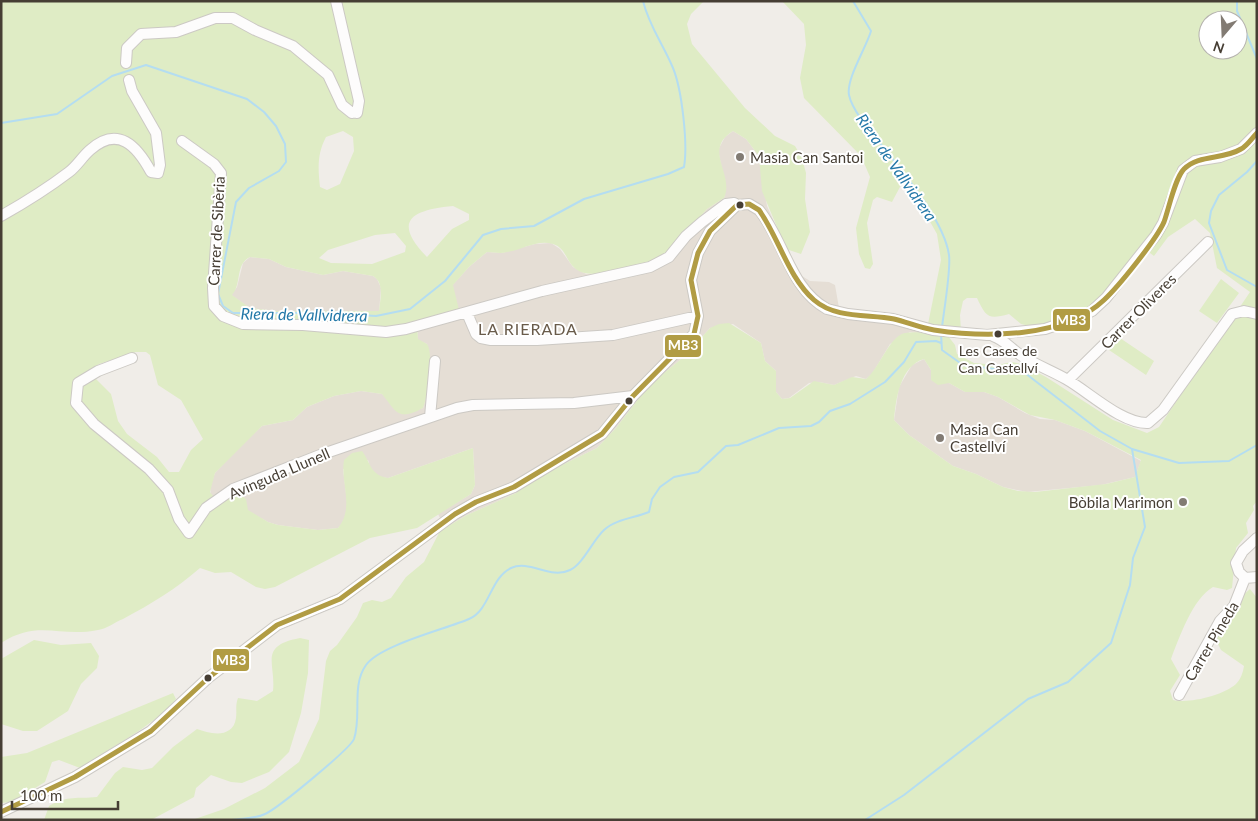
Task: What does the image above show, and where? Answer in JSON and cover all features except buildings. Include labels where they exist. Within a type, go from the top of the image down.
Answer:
[{"type":"street","points":[[126,63],[127,48],[141,34],[176,32],[215,18],[233,18],[255,30],[293,46],[328,75],[342,105],[354,113],[359,101],[336,1]]},
{"type":"street","points":[[1,216],[67,174],[91,149],[109,138],[120,139],[133,146],[151,172],[158,173],[160,165],[156,134],[136,99],[129,80]]},
{"type":"street","points":[[1,812],[75,777],[151,731],[208,678],[277,625],[340,599],[455,514],[476,502],[514,487],[587,445],[616,419],[633,396],[692,337],[698,325],[698,316],[691,284],[695,260],[710,231],[737,205],[749,204],[759,210],[800,281],[820,305],[841,313],[893,319],[933,330],[987,335],[1012,333],[1054,327],[1092,311],[1106,298],[1156,235],[1183,170],[1195,161],[1220,157],[1241,149],[1256,133]]},
{"type":"street","name":"Carrer de Sibèria","points":[[182,140],[214,164],[221,173],[213,296],[217,310],[226,318],[243,324],[303,325],[394,332],[542,291],[653,265],[669,257],[693,229],[726,204],[734,203],[737,205]]},
{"type":"street","name":"Carrer Oliveres","points":[[1068,380],[1208,242]]},
{"type":"street","points":[[987,335],[1068,380],[1120,414],[1138,422],[1150,423],[1163,410],[1232,314],[1244,311],[1257,314]]},
{"type":"street","points":[[467,313],[472,328],[481,338],[501,340],[613,335],[698,316]]},
{"type":"street","points":[[1012,333],[1012,348]]},
{"type":"street","name":"Avinguda Llunell","points":[[132,358],[98,371],[78,383],[76,403],[94,424],[124,451],[150,469],[168,490],[179,519],[189,533],[206,508],[233,489],[430,417],[473,405],[574,403],[633,396]]},
{"type":"street","points":[[430,417],[435,361]]},
{"type":"street","points":[[1257,538],[1243,551],[1236,563],[1239,572],[1245,578],[1257,577]]},
{"type":"street","name":"Carrer Pineda","points":[[1179,695],[1220,621],[1234,606],[1245,578]]},
{"type":"shaded area","name":"LA RIERADA","points":[[733,131],[746,139],[759,156],[767,206],[786,249],[802,276],[810,281],[829,282],[835,285],[839,308],[928,324],[926,334],[910,332],[890,344],[872,374],[866,379],[856,376],[834,385],[819,382],[809,383],[789,398],[782,399],[776,392],[776,371],[765,361],[761,343],[733,324],[710,328],[685,356],[649,385],[616,428],[597,448],[539,476],[516,493],[467,515],[445,528],[438,514],[471,494],[475,485],[473,448],[388,478],[379,477],[371,470],[368,460],[343,469],[348,510],[345,520],[338,528],[318,530],[278,525],[268,522],[227,499],[216,500],[211,497],[210,487],[215,473],[241,445],[262,426],[293,420],[307,407],[334,396],[361,391],[382,394],[408,413],[423,408],[430,363],[427,344],[418,340],[417,324],[469,267],[487,252],[502,253],[535,244],[551,243],[560,249],[573,267],[586,274],[595,274],[662,259],[707,209],[724,198],[726,188],[718,150],[725,137]]},
{"type":"shaded area","points":[[250,257],[269,259],[286,267],[323,275],[343,271],[373,276],[377,279],[381,288],[379,312],[277,311],[250,308],[231,295],[237,287],[243,263]]},
{"type":"shaded area","points":[[924,359],[931,370],[931,380],[949,383],[965,392],[984,392],[998,397],[1025,413],[1040,419],[1055,420],[1085,431],[1141,461],[1135,477],[1101,485],[1027,492],[1003,487],[976,474],[953,466],[909,435],[894,420],[899,387],[912,365]]},
{"type":"green space","points":[[1,1],[704,1],[691,14],[687,24],[692,44],[745,108],[775,136],[795,146],[802,158],[806,173],[805,199],[810,232],[801,254],[786,249],[762,191],[759,156],[746,139],[733,131],[724,138],[720,146],[719,154],[726,180],[724,198],[707,209],[662,259],[595,274],[578,270],[563,251],[553,244],[535,244],[504,253],[487,252],[469,267],[453,285],[459,310],[417,324],[418,339],[427,344],[430,356],[428,385],[423,408],[408,414],[402,414],[394,410],[382,394],[361,391],[334,396],[307,407],[293,420],[262,426],[215,473],[210,492],[216,500],[242,496],[246,499],[248,510],[268,522],[278,525],[318,530],[338,528],[346,512],[344,460],[352,453],[362,451],[374,471],[388,478],[473,448],[475,485],[471,494],[417,528],[370,538],[275,587],[265,589],[256,587],[231,572],[215,573],[200,568],[163,596],[105,628],[84,632],[38,630],[14,636],[1,643]],"holes":[[[343,131],[353,137],[354,151],[340,184],[327,190],[320,187],[319,168],[321,149],[326,137]],[[453,206],[469,214],[469,220],[452,229],[427,257],[416,245],[410,234],[409,226],[411,220],[417,214]],[[395,233],[406,246],[405,252],[372,264],[331,263],[319,258],[328,250],[375,235]],[[250,257],[269,259],[286,267],[323,275],[343,271],[373,276],[377,279],[380,287],[379,311],[277,311],[250,308],[232,295],[237,285],[242,264]],[[136,352],[146,352],[150,355],[158,385],[181,400],[203,439],[191,450],[179,472],[169,472],[157,457],[127,434],[118,421],[111,394],[92,375],[91,370],[99,364]]]},
{"type":"green space","points":[[782,1],[1257,1],[1257,501],[1246,523],[1248,533],[1236,548],[1232,588],[1227,590],[1213,587],[1206,592],[1193,609],[1183,630],[1171,659],[1180,675],[1170,691],[1173,700],[1197,700],[1223,692],[1238,682],[1244,666],[1221,650],[1215,638],[1242,596],[1250,589],[1257,598],[1257,820],[192,820],[224,809],[265,788],[299,762],[319,719],[326,661],[330,651],[337,645],[357,617],[363,603],[372,600],[382,602],[391,598],[406,577],[424,562],[440,531],[467,515],[516,493],[539,476],[597,448],[616,428],[649,385],[685,356],[710,328],[719,324],[729,323],[761,343],[765,361],[776,371],[776,392],[782,399],[790,398],[814,381],[834,385],[852,377],[866,379],[894,340],[900,335],[910,332],[948,336],[955,345],[957,354],[974,363],[997,365],[1012,362],[1021,364],[1046,377],[1113,420],[1147,433],[1159,427],[1250,292],[1217,268],[1210,233],[1195,219],[1168,237],[1154,256],[1142,247],[1091,308],[1034,327],[1021,324],[1009,314],[996,317],[988,315],[977,298],[967,298],[963,301],[960,315],[961,331],[928,324],[941,260],[937,234],[924,211],[906,187],[901,185],[892,202],[877,197],[873,200],[867,223],[873,264],[870,269],[865,268],[859,254],[856,228],[870,177],[861,156],[804,98],[800,78],[806,45],[804,24]],"holes":[[[924,359],[931,370],[931,380],[938,385],[949,383],[965,392],[984,392],[998,397],[1030,415],[1055,420],[1085,431],[1141,460],[1135,477],[1106,484],[1035,492],[1018,491],[1003,487],[976,474],[953,466],[909,435],[894,420],[898,393],[904,376],[909,369]]]},
{"type":"green space","points":[[1221,279],[1239,293],[1217,323],[1199,311]]},
{"type":"green space","points":[[1120,338],[1154,361],[1146,375],[1109,350]]},
{"type":"green space","points":[[300,638],[309,640],[308,673],[301,713],[289,752],[269,772],[242,783],[231,782],[211,775],[196,788],[194,797],[151,820],[44,820],[49,806],[62,800],[97,797],[115,773],[123,767],[142,770],[152,768],[173,747],[197,729],[214,733],[226,732],[234,725],[238,698],[257,701],[273,691],[272,657],[274,651],[278,646],[287,641]]},
{"type":"green space","points":[[34,640],[61,645],[91,643],[99,656],[97,668],[81,684],[68,711],[37,731],[23,731],[1,724],[1,659]]},
{"type":"green space","points":[[173,693],[176,699],[168,708],[131,736],[80,768],[59,760],[52,762],[45,782],[12,802],[1,803],[1,757],[27,753]]},
{"type":"waterway","name":"Riera de Vallvidrera","points":[[1,123],[57,114],[112,76],[146,65],[247,99],[264,112],[276,126],[285,144],[286,162],[279,171],[249,188],[236,202],[218,294],[223,306],[233,313],[326,313],[376,316],[410,309],[445,281],[483,235],[501,229],[534,226],[584,199],[668,174],[684,167],[685,131],[676,78],[669,59],[652,27],[643,1]]},
{"type":"waterway","name":"Riera de Vallvidrera","points":[[853,1],[871,31],[853,72],[849,95],[862,120],[921,196],[946,241],[949,255],[949,270],[942,327]]},
{"type":"waterway","points":[[1237,1],[1237,11],[1257,59]]},
{"type":"waterway","points":[[1257,161],[1247,172],[1219,195],[1211,211],[1209,223],[1227,270],[1257,287]]},
{"type":"waterway","name":"Riera de Vallvidrera","points":[[941,334],[942,350],[963,365],[1025,373],[1100,431],[1132,449],[1179,463],[1229,461],[1257,445]]},
{"type":"waterway","points":[[232,820],[257,817],[272,810],[350,745],[356,730],[359,682],[366,665],[374,658],[399,644],[476,615],[499,579],[511,568],[525,566],[555,573],[570,570],[579,563],[600,534],[609,526],[649,512],[652,499],[660,487],[674,477],[698,472],[726,446],[738,445],[779,428],[811,426],[819,422],[830,411],[850,404],[885,382],[904,362],[916,342],[936,341],[941,343]]},
{"type":"waterway","points":[[865,820],[904,795],[1028,699],[1068,682],[1111,643],[1130,585],[1133,558],[1145,527],[1132,449]]},
{"type":"transit line","name":"MB3","points":[[1,812],[75,777],[151,731],[208,678],[277,625],[340,599],[455,514],[476,502],[514,487],[602,434],[633,396],[694,334],[698,316],[691,280],[698,253],[710,231],[737,205],[749,204],[759,210],[790,269],[805,291],[814,300],[832,310],[852,315],[894,319],[929,329],[955,333],[1000,334],[1024,332],[1068,322],[1087,313],[1104,300],[1137,262],[1160,230],[1172,194],[1184,169],[1197,161],[1227,155],[1241,149],[1257,133]]},
{"type":"place","name":"Masia Can Santoi","points":[[740,157]]},
{"type":"place","name":"Les Cases de Can Castellví","points":[[998,334]]},
{"type":"place","name":"Masia Can Castellví","points":[[940,438]]},
{"type":"place","name":"Bòbila Marimon","points":[[1183,502]]},
{"type":"district","name":"LA RIERADA","points":[[528,328]]}]
